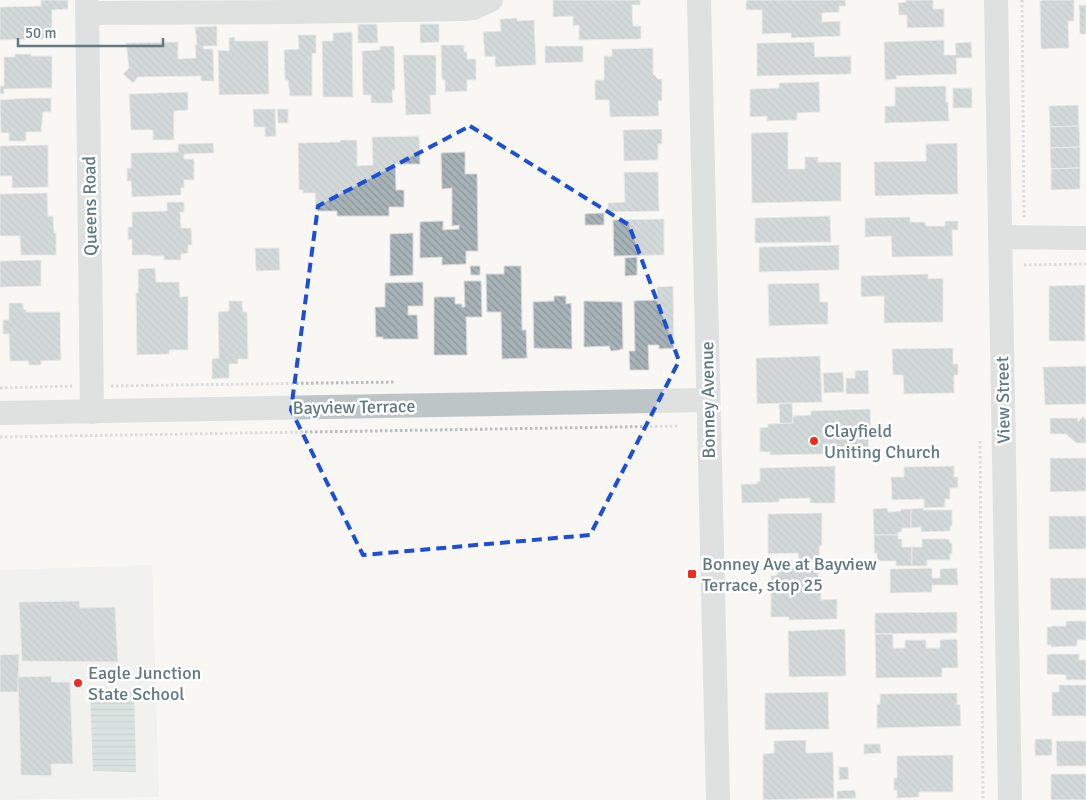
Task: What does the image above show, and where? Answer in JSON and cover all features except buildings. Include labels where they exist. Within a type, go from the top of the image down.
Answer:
[{"type":"street","points":[[87,6],[293,12],[464,9],[474,8],[491,0]]},
{"type":"street","name":"Bonney Avenue","points":[[699,0],[718,800]]},
{"type":"street","name":"View Street","points":[[996,0],[1010,800]]},
{"type":"street","name":"Queens Road","points":[[87,6],[92,412]]},
{"type":"street","points":[[1000,237],[1086,238]]},
{"type":"street","name":"Bayview Terrace","points":[[0,414],[708,400]]},
{"type":"path","points":[[1022,0],[1025,224]]},
{"type":"path","points":[[1024,265],[1086,264]]},
{"type":"path","points":[[0,388],[78,386]]},
{"type":"path","points":[[0,437],[680,426]]},
{"type":"highlighted area","points":[[470,126],[629,225],[679,361],[590,535],[363,555],[291,410],[318,206]]},
{"type":"shaded area","name":"Eagle Junction State School","points":[[152,565],[159,797],[0,800],[0,570]]},
{"type":"shaded area","points":[[134,691],[136,772],[93,771],[90,693]]},
{"type":"place","name":"Clayfield Uniting Church","points":[[814,441]]},
{"type":"place","name":"Bonney Ave at Bayview Terrace, stop 25","points":[[692,574]]},
{"type":"place","name":"Eagle Junction State School","points":[[78,683]]}]
